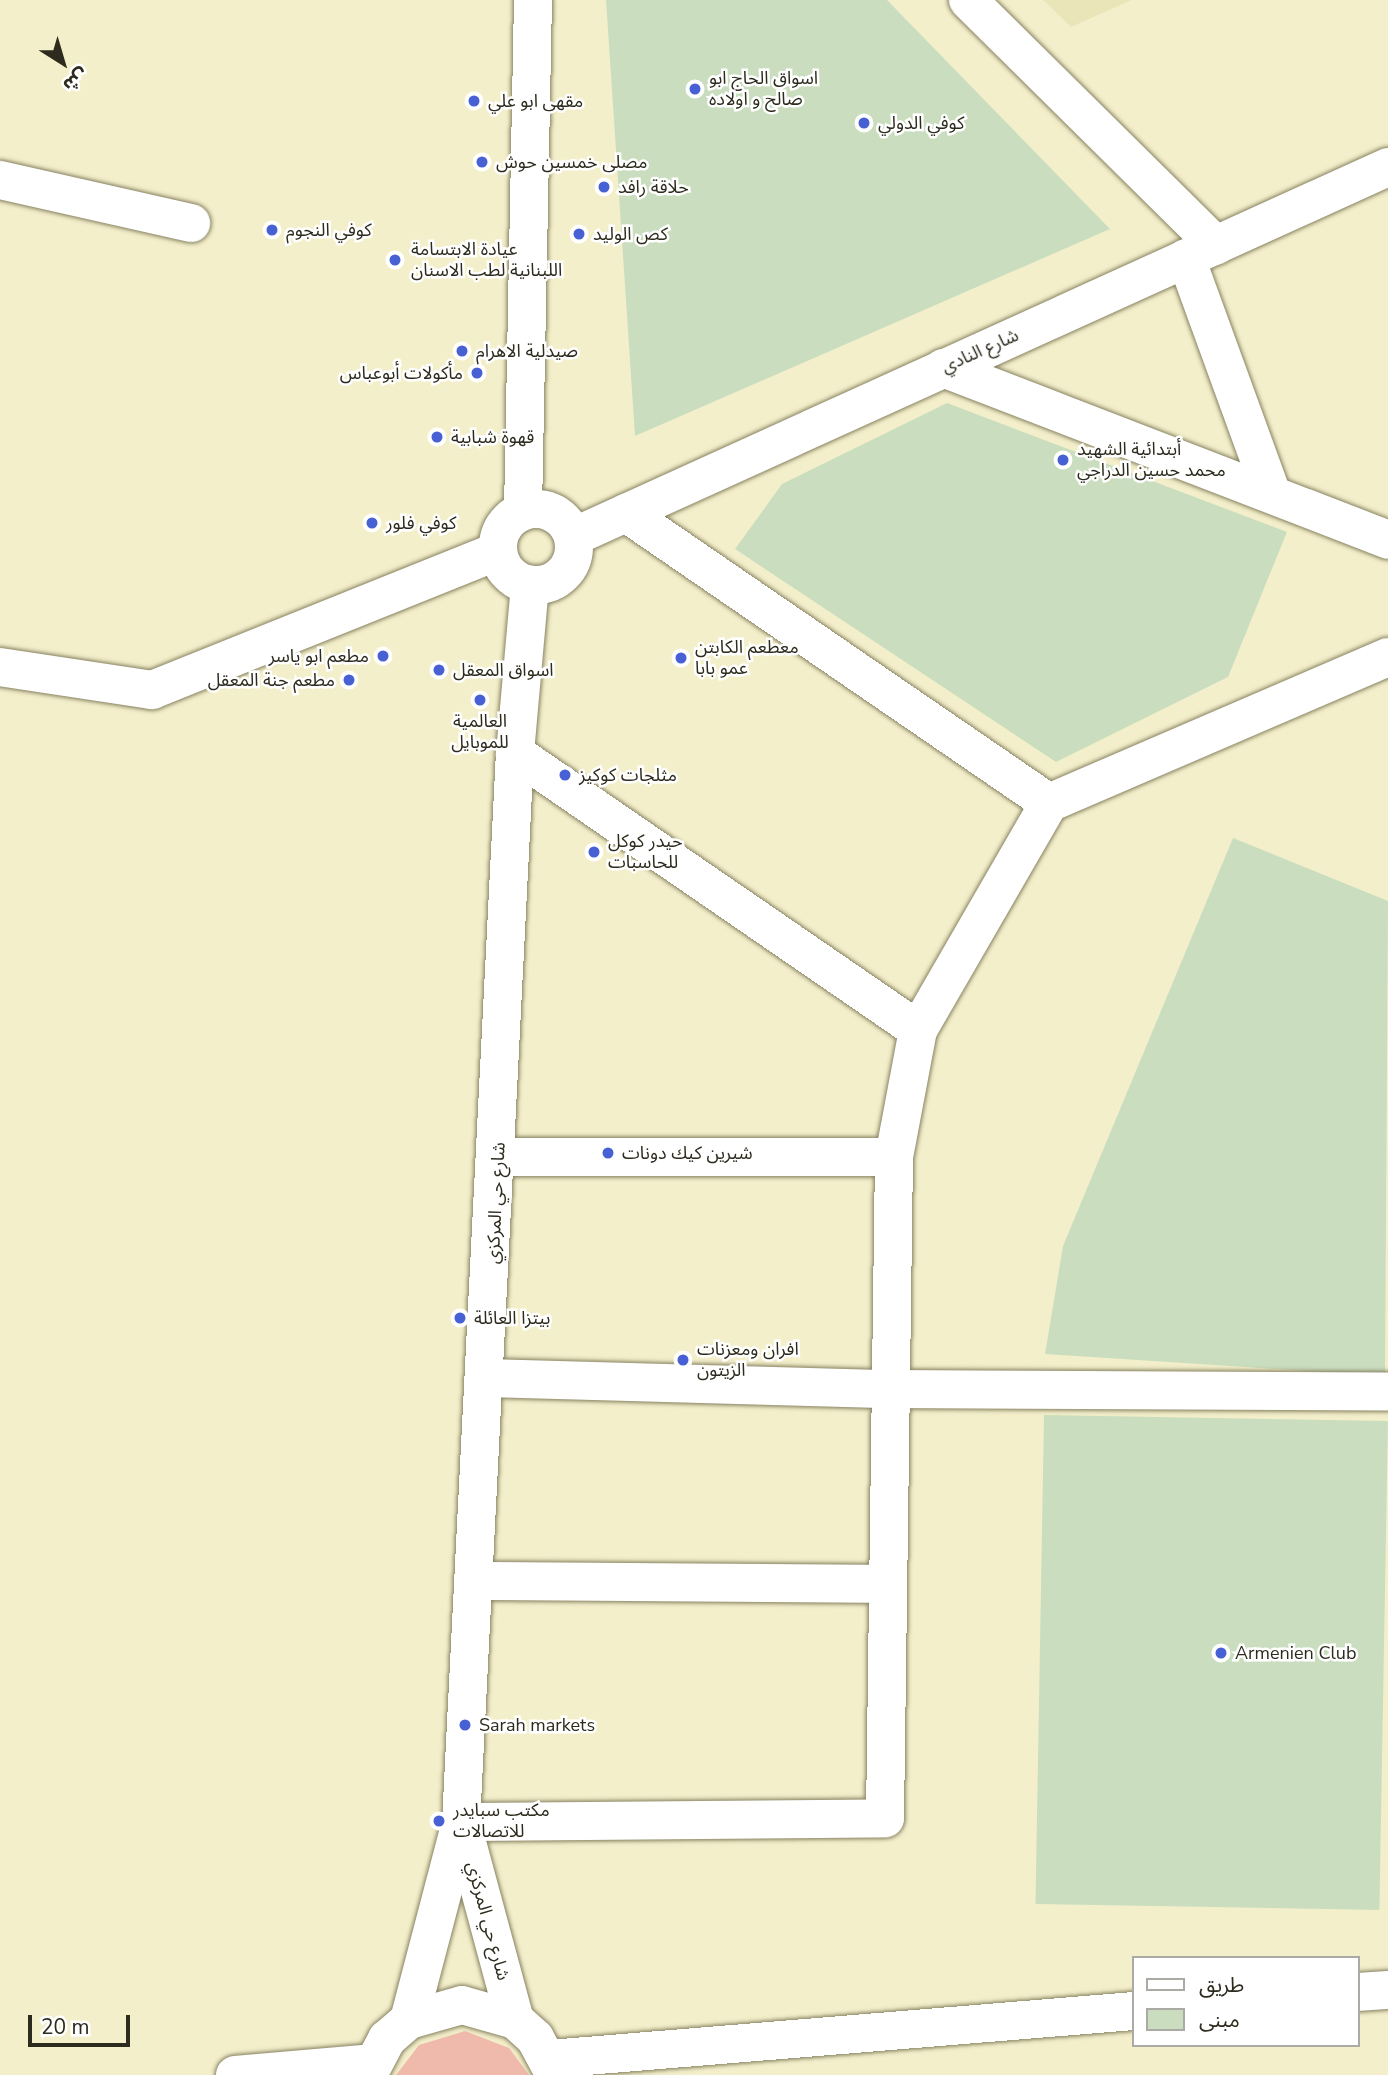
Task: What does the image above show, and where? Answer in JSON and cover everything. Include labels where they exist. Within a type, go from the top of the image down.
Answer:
[{"type":"street","points":[[523,511],[533,0]]},
{"type":"street","points":[[968,0],[1201,251],[1271,491]]},
{"type":"street","name":"شارع النادي","points":[[573,537],[1388,167]]},
{"type":"street","points":[[0,180],[191,223]]},
{"type":"street","points":[[943,368],[1271,491],[1388,540]]},
{"type":"street","points":[[523,511],[559,516],[573,537],[564,572],[530,585],[508,573],[498,551],[503,526],[523,511]]},
{"type":"street","points":[[626,513],[1049,803]]},
{"type":"street","points":[[0,667],[152,690],[498,551]]},
{"type":"street","name":"شارع حي المركزي","points":[[409,2020],[461,1822],[498,1157],[514,754],[530,585]]},
{"type":"street","points":[[461,1822],[885,1818],[884,1584],[894,1157],[918,1030],[1049,803],[1388,657]]},
{"type":"street","points":[[514,754],[918,1030]]},
{"type":"street","points":[[498,1157],[894,1157]]},
{"type":"street","points":[[486,1378],[890,1390],[1388,1392]]},
{"type":"street","points":[[475,1581],[884,1584]]},
{"type":"street","name":"شارع حي المركزي","points":[[461,1822],[515,2020]]},
{"type":"street","points":[[1360,1992],[1388,1990]]},
{"type":"street","points":[[234,2075],[369,2069],[409,2020],[462,2004],[515,2020],[552,2067],[1132,2011]]},
{"type":"shaded area","points":[[1043,0],[1132,0],[1071,27]]},
{"type":"shaded area","points":[[465,2031],[509,2048],[529,2075],[396,2075],[419,2045]]},
{"type":"building","points":[[606,0],[887,0],[1110,229],[635,436]]},
{"type":"building","points":[[947,403],[1287,532],[1228,677],[1056,762],[735,549],[782,484]]},
{"type":"building","points":[[1233,838],[1388,901],[1385,1376],[1045,1354],[1063,1246]]},
{"type":"building","name":"Armenien Club","points":[[1044,1415],[1388,1421],[1379,1910],[1035,1904]]},
{"type":"place","name":"اسواق الحاج ابو صالح و اوﻻده","points":[[695,89]]},
{"type":"place","name":"مقهى ابو علي","points":[[474,101]]},
{"type":"place","name":"كوفي الدولي","points":[[864,123]]},
{"type":"place","name":"مصلى خمسين حوش","points":[[482,162]]},
{"type":"place","name":"حلاقة رافد","points":[[604,187]]},
{"type":"place","name":"كوفي النجوم","points":[[272,230]]},
{"type":"place","name":"كص الوليد","points":[[579,234]]},
{"type":"place","name":"عيادة الابتسامة اللبنانية لطب الاسنان","points":[[395,260]]},
{"type":"place","name":"صيدلية الاهرام","points":[[462,351]]},
{"type":"place","name":"مأكولات أبوعباس","points":[[477,373]]},
{"type":"place","name":"قهوة شبابية","points":[[437,437]]},
{"type":"place","name":"أبتدائية الشهيد محمد حسين الدراجي","points":[[1063,460]]},
{"type":"place","name":"كوفي فلور","points":[[372,523]]},
{"type":"place","name":"مطعم ابو ياسر","points":[[383,656]]},
{"type":"place","name":"معطعم الكابتن عمو بابا","points":[[681,658]]},
{"type":"place","name":"اسواق المعقل","points":[[439,670]]},
{"type":"place","name":"مطعم جنة المعقل","points":[[349,680]]},
{"type":"place","name":"العالمية للموبايل","points":[[480,700]]},
{"type":"place","name":"مثلجات كوكيز","points":[[565,775]]},
{"type":"place","name":"حيدر كوكل للحاسبات","points":[[594,852]]},
{"type":"place","name":"شيرين كيك دونات","points":[[608,1153]]},
{"type":"place","name":"بيتزا العائلة","points":[[460,1318]]},
{"type":"place","name":"افران ومعزنات الزيتون","points":[[683,1360]]},
{"type":"place","name":"Armenien Club","points":[[1221,1653]]},
{"type":"place","name":"Sarah markets","points":[[465,1725]]},
{"type":"place","name":"مكتب سبايدر للاتصالات","points":[[439,1821]]}]
